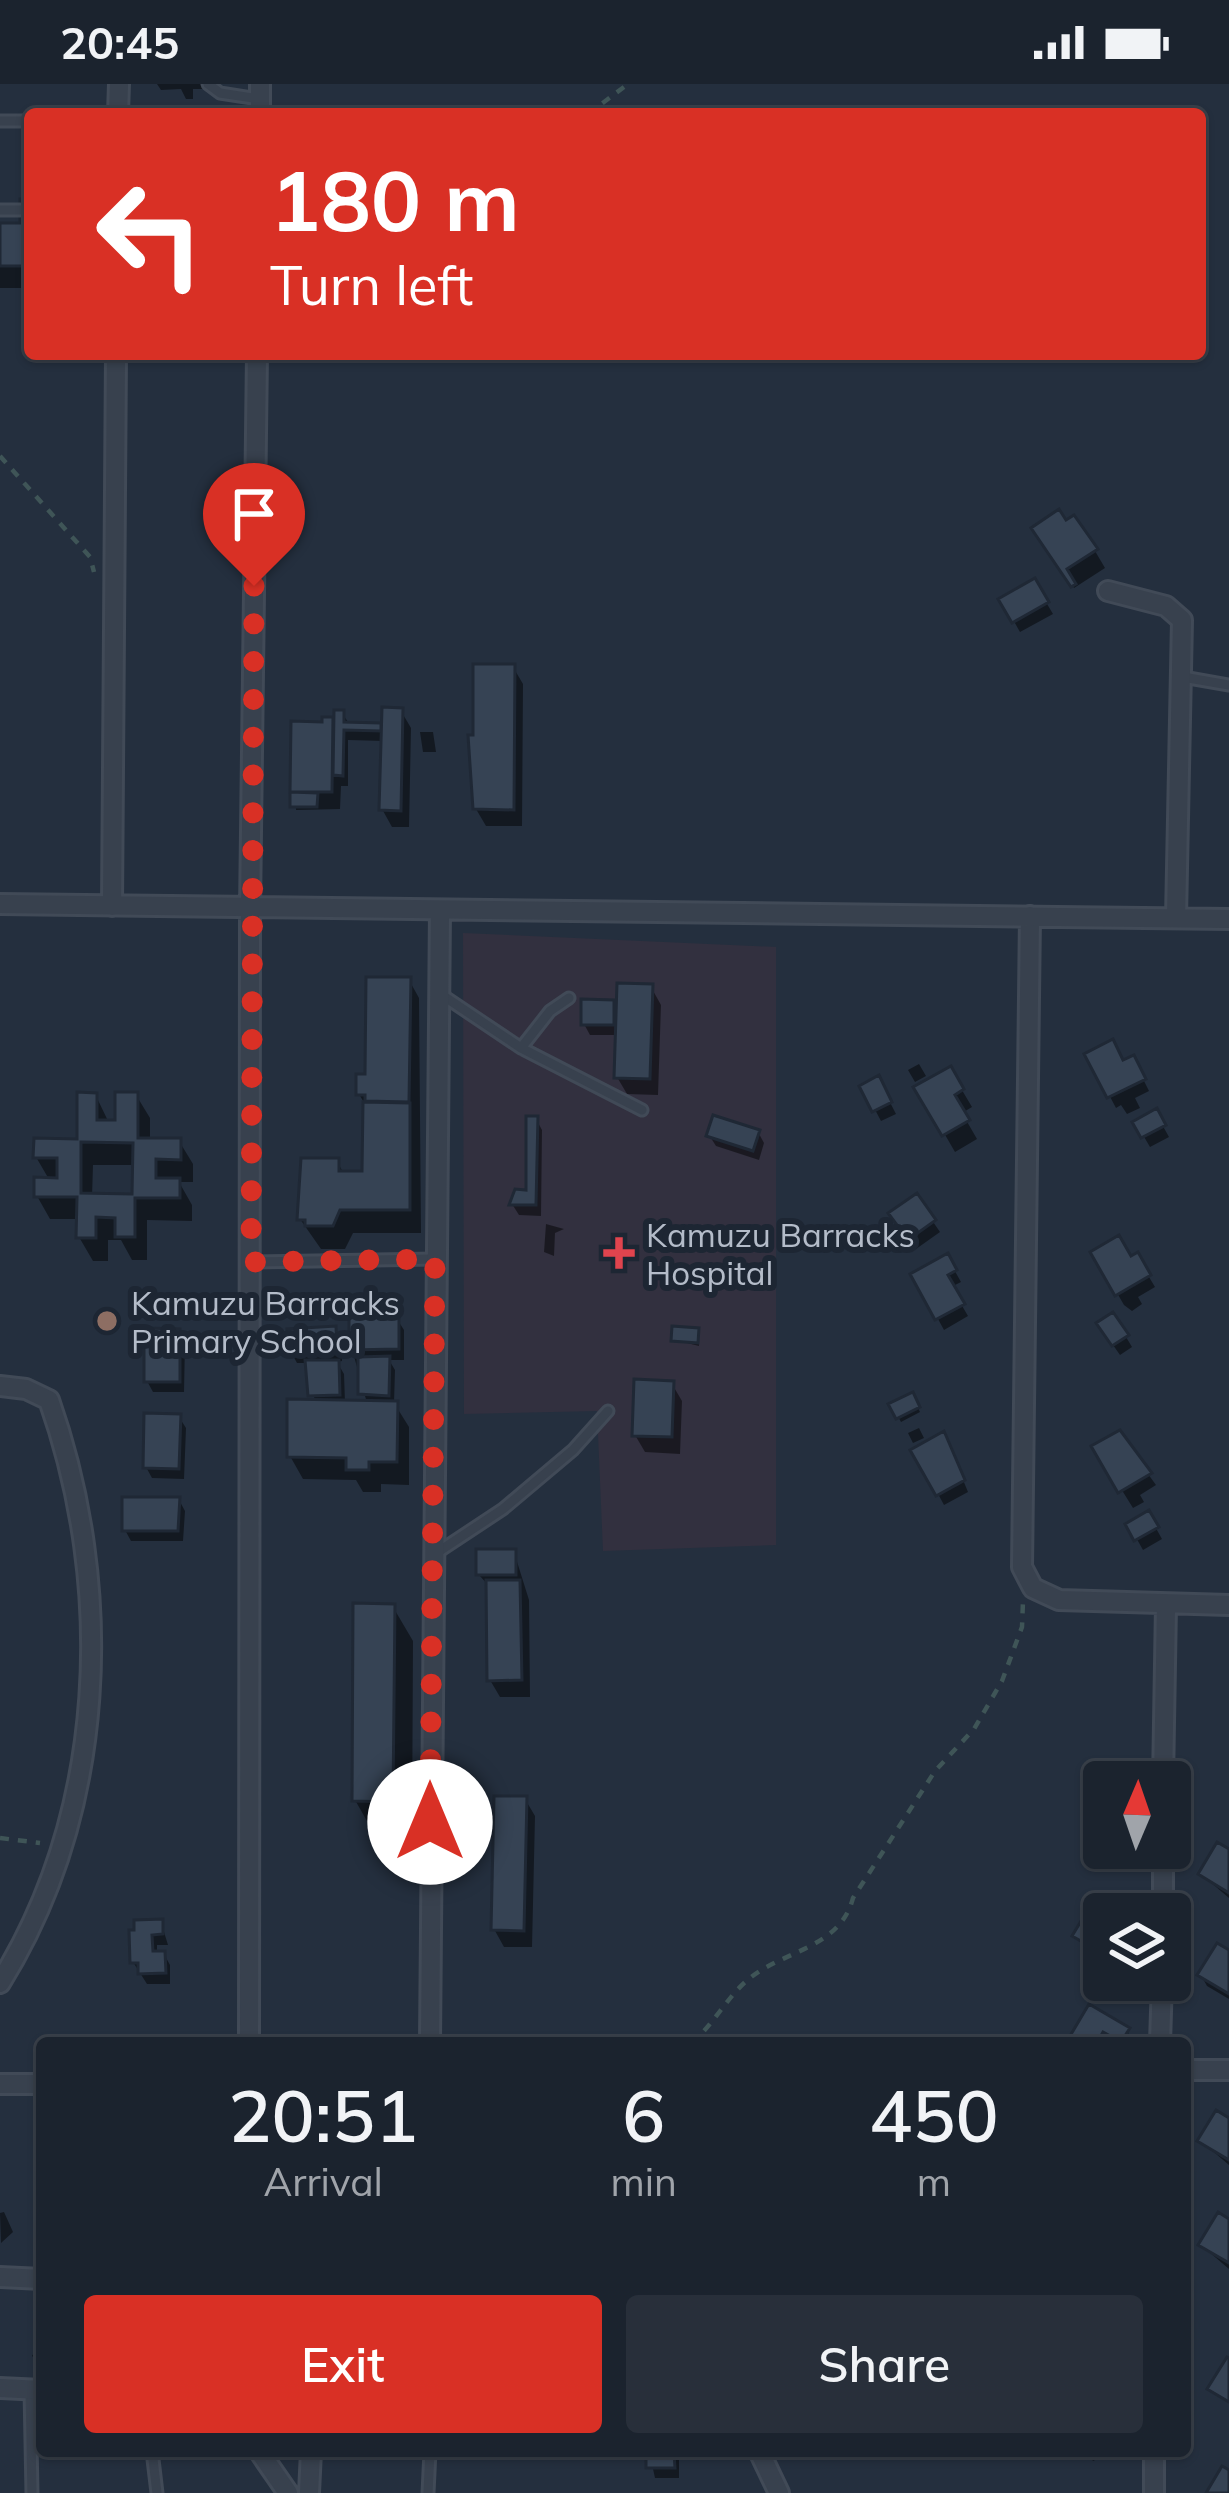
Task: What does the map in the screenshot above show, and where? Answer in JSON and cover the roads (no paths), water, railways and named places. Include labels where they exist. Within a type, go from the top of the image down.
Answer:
[{"type":"street","points":[[112,906],[116,360]]},
{"type":"street","points":[[249,2037],[250,911],[257,360]]},
{"type":"street","points":[[1108,591],[1175,612],[1184,632],[1176,918]]},
{"type":"street","points":[[0,904],[250,911],[1229,920]]},
{"type":"street","points":[[430,2037],[440,910]]},
{"type":"street","points":[[1030,916],[1021,1558],[1026,1578],[1033,1588],[1059,1600],[1229,1605]]},
{"type":"street","points":[[0,1386],[26,1389],[49,1400],[62,1437],[92,1580],[83,1764],[63,1847],[0,1982]]},
{"type":"street","points":[[1163,1761],[1166,1604]]},
{"type":"street","points":[[1160,2037],[1161,2001]]},
{"type":"street","points":[[1191,2070],[1229,2070]]},
{"type":"street","points":[[0,2084],[36,2084]]},
{"type":"street","points":[[0,2277],[36,2278]]},
{"type":"street","points":[[0,2388],[36,2390]]},
{"type":"street","points":[[263,2457],[288,2493]]},
{"type":"street","points":[[309,2493],[311,2457]]},
{"type":"street","points":[[762,2457],[779,2493]]},
{"type":"street","points":[[1154,2457],[1154,2493]]},
{"type":"lane","points":[[208,84],[220,94],[260,99]]},
{"type":"lane","points":[[0,210],[20,209]]},
{"type":"lane","points":[[1183,677],[1229,685]]},
{"type":"lane","points":[[439,993],[520,1048],[642,1110]]},
{"type":"lane","points":[[520,1048],[550,1011],[569,998]]},
{"type":"lane","points":[[251,1262],[435,1259]]},
{"type":"lane","points":[[431,1558],[455,1536],[503,1509],[608,1411]]},
{"type":"lane","points":[[32,2493],[36,2390]]},
{"type":"lane","points":[[153,2457],[157,2493]]},
{"type":"lane","points":[[428,2493],[430,2457]]},
{"type":"place","name":"Kamuzu Barracks Hospital","points":[[619,1253]]},
{"type":"place","name":"Kamuzu Barracks Primary School","points":[[107,1321]]}]
